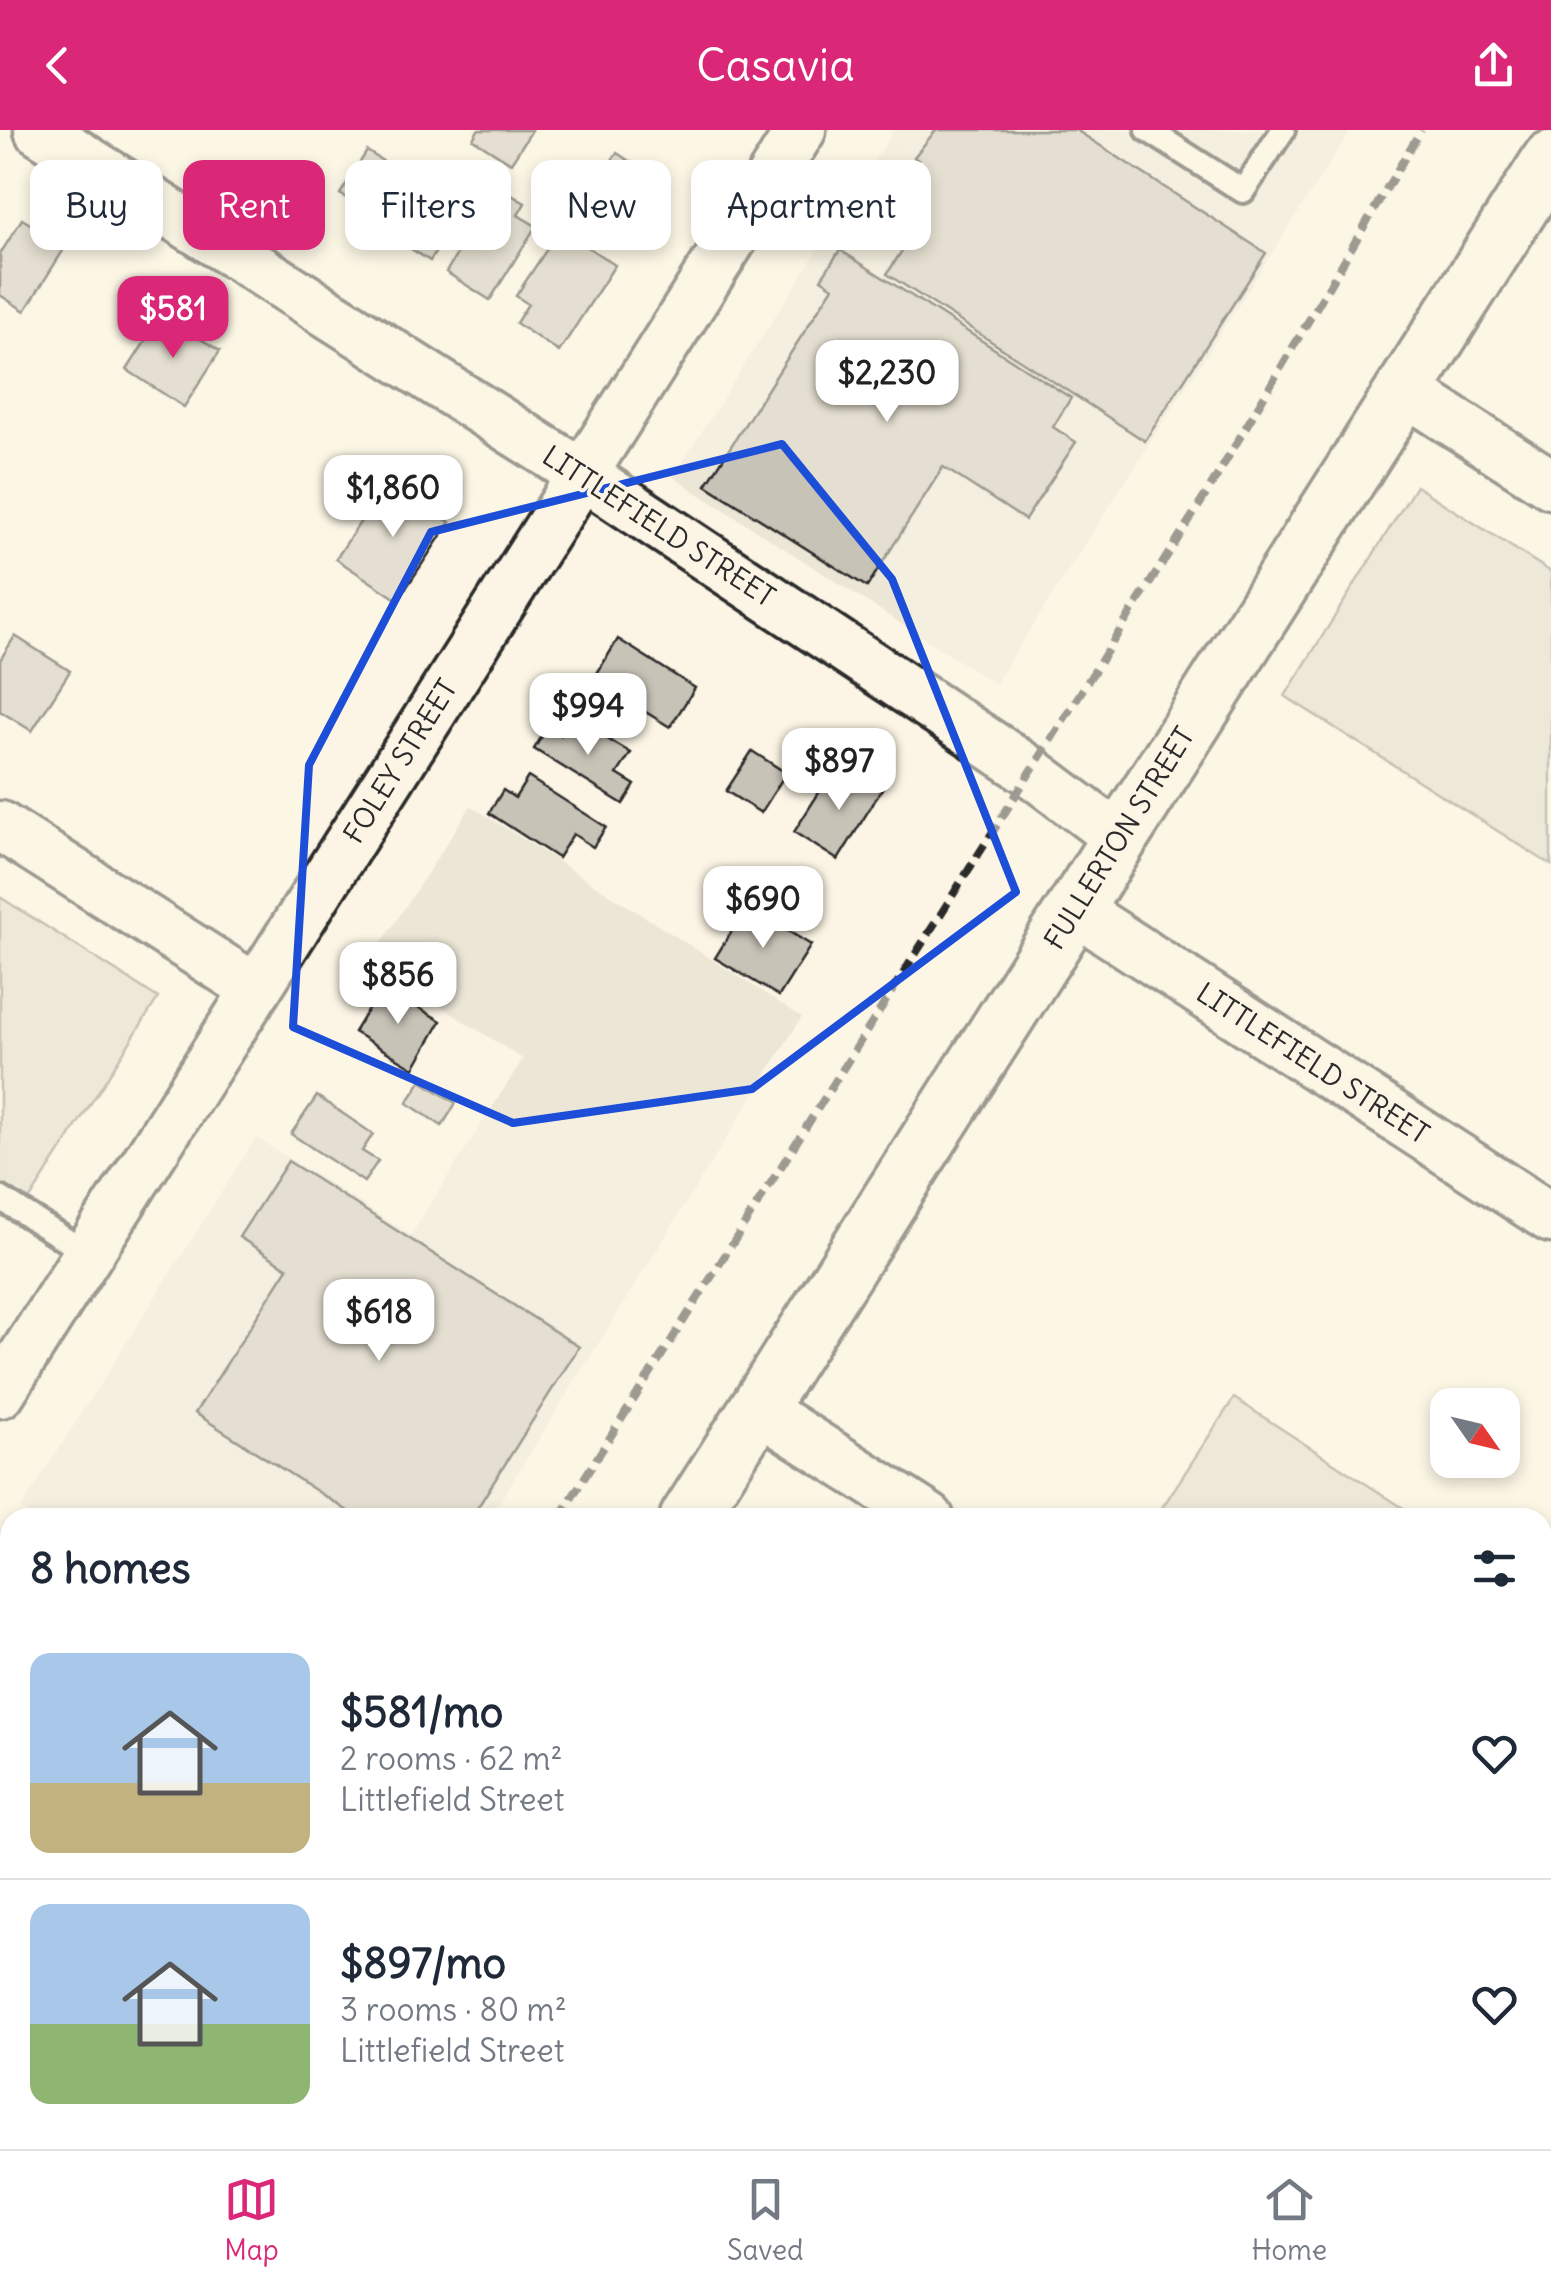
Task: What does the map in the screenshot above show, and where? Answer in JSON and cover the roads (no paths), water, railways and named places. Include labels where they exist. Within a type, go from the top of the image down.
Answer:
[{"type":"street","name":"LITTLEFIELD STREET","points":[[40,130],[582,474],[1030,772],[1119,838]]},
{"type":"street","name":"FOLEY STREET","points":[[0,1393],[800,130]]},
{"type":"street","name":"FULLERTON STREET","points":[[694,1508],[1551,159]]},
{"type":"street","points":[[1404,390],[1551,484]]},
{"type":"street","points":[[0,826],[256,989]]},
{"type":"street","name":"LITTLEFIELD STREET","points":[[1074,909],[1551,1218]]},
{"type":"street","points":[[758,1408],[913,1508]]},
{"type":"lane","points":[[1148,130],[1243,191],[1283,130]]},
{"type":"lane","points":[[0,1198],[88,1254]]},
{"type":"railway","points":[[565,1508],[1210,488],[1421,130]]}]
